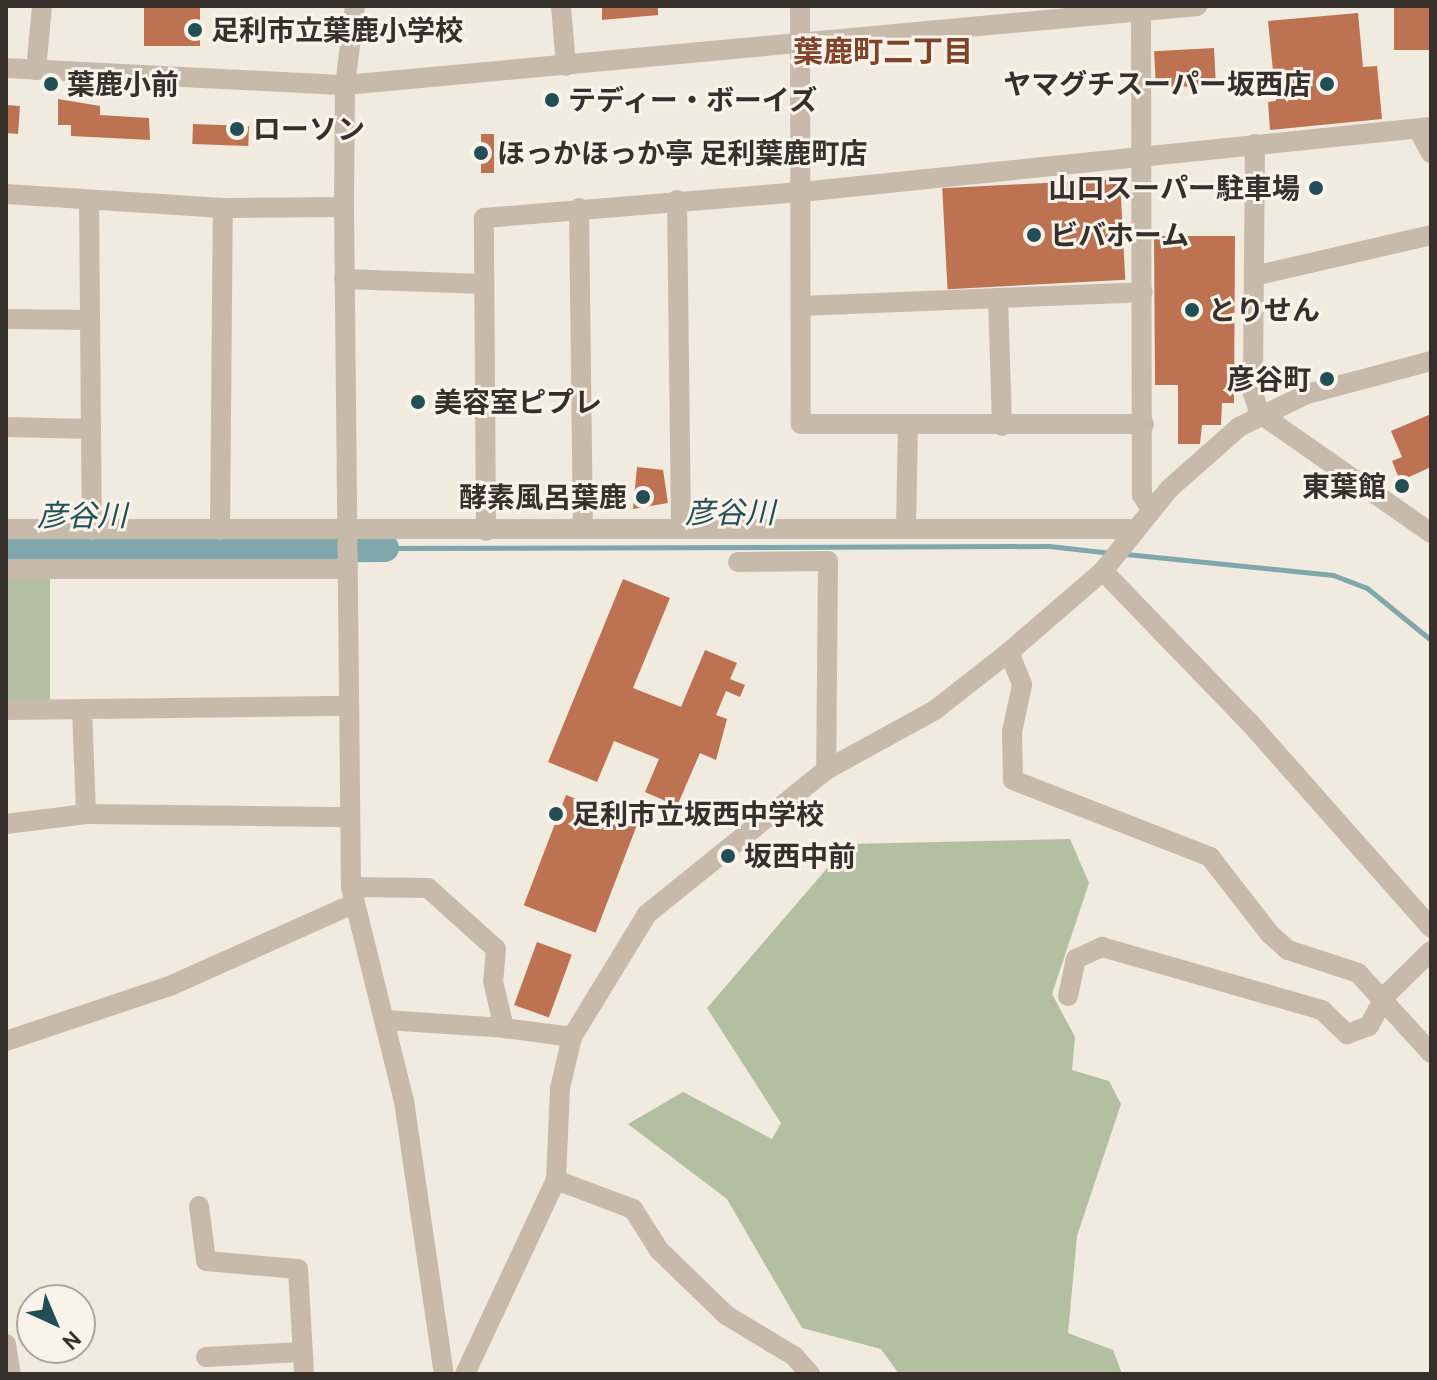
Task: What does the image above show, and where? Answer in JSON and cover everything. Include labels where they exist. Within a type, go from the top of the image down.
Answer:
[{"type":"street","points":[[36,70],[42,6]]},
{"type":"street","points":[[355,6],[345,85],[344,207],[352,896],[404,1101],[444,1374]]},
{"type":"street","points":[[561,6],[566,66]]},
{"type":"street","points":[[800,6],[801,424],[1144,424]]},
{"type":"street","points":[[6,68],[345,85],[800,44],[1141,8],[1197,6]]},
{"type":"street","points":[[1141,8],[1142,495],[1151,509]]},
{"type":"street","points":[[486,531],[484,218],[801,192],[1143,154],[1424,128],[1431,153]]},
{"type":"street","points":[[1255,144],[1253,393],[1259,413],[1431,533]]},
{"type":"street","points":[[6,194],[223,208],[344,207]]},
{"type":"street","points":[[677,200],[681,528]]},
{"type":"street","points":[[89,201],[92,530]]},
{"type":"street","points":[[220,530],[223,208]]},
{"type":"street","points":[[579,208],[583,529]]},
{"type":"street","points":[[1254,276],[1431,235]]},
{"type":"street","points":[[344,279],[483,284]]},
{"type":"street","points":[[801,306],[1143,292]]},
{"type":"street","points":[[998,298],[1002,426]]},
{"type":"street","points":[[6,319],[90,320]]},
{"type":"street","points":[[465,1374],[556,1180],[560,1088],[572,1037],[647,914],[826,770],[935,710],[1009,652],[1106,568],[1130,534],[1193,464],[1259,413],[1431,361]]},
{"type":"street","points":[[906,529],[908,426]]},
{"type":"street","points":[[6,427],[91,429]]},
{"type":"street","points":[[6,529],[906,529],[1130,534]]},
{"type":"street","points":[[738,562],[828,561],[826,770]]},
{"type":"street","points":[[6,569],[346,563]]},
{"type":"street","points":[[1106,568],[1249,722],[1431,928]]},
{"type":"street","points":[[1009,652],[1022,685],[1012,732],[1013,780],[1190,845],[1210,857],[1288,950],[1358,973],[1385,996],[1431,1053]]},
{"type":"street","points":[[6,710],[349,706]]},
{"type":"street","points":[[82,709],[86,814]]},
{"type":"street","points":[[6,824],[86,814],[350,817]]},
{"type":"street","points":[[6,1041],[172,985],[352,896],[428,888],[496,949],[493,981],[504,1028]]},
{"type":"street","points":[[1068,996],[1076,959],[1102,947],[1322,1010],[1347,1034],[1369,1026],[1385,996],[1431,951]]},
{"type":"street","points":[[385,1020],[504,1028],[572,1037]]},
{"type":"street","points":[[556,1180],[633,1209],[659,1250],[726,1315],[794,1356],[810,1374]]},
{"type":"street","points":[[199,1206],[206,1261],[298,1269],[304,1374]]},
{"type":"street","points":[[6,1344],[11,1374]]},
{"type":"street","points":[[206,1357],[302,1352]]},
{"type":"green space","points":[[6,575],[50,575],[50,705],[6,705]]},
{"type":"green space","points":[[1070,839],[1089,883],[1052,994],[1075,1037],[1072,1070],[1109,1081],[1121,1104],[1077,1236],[1068,1333],[1113,1350],[1122,1374],[899,1374],[881,1349],[802,1328],[727,1199],[628,1124],[683,1092],[772,1139],[781,1123],[707,1008],[848,844]]},
{"type":"building","points":[[144,6],[200,6],[200,46],[144,46]]},
{"type":"building","points":[[602,6],[658,6],[658,15],[602,20]]},
{"type":"building","points":[[1394,8],[1431,8],[1431,50],[1394,50]]},
{"type":"building","name":"ヤマグチスーパー坂西店","points":[[1358,13],[1363,67],[1377,66],[1382,119],[1270,130],[1268,102],[1276,101],[1268,21]]},
{"type":"building","points":[[1214,48],[1216,85],[1156,88],[1154,51]]},
{"type":"building","points":[[58,99],[100,106],[100,115],[149,118],[150,140],[71,136],[71,125],[58,125]]},
{"type":"building","points":[[6,105],[20,106],[18,134],[6,133]]},
{"type":"building","points":[[193,124],[249,126],[248,146],[192,144]]},
{"type":"building","points":[[481,134],[494,134],[494,173],[481,173]]},
{"type":"building","name":"ビバホーム","points":[[1120,179],[1125,280],[948,289],[942,188]]},
{"type":"building","name":"とりせん","points":[[1154,236],[1235,236],[1234,403],[1222,403],[1221,425],[1202,425],[1200,444],[1178,444],[1178,385],[1155,385]]},
{"type":"building","points":[[1431,414],[1431,467],[1400,481],[1392,461],[1402,457],[1391,431]]},
{"type":"building","points":[[637,467],[663,470],[668,503],[633,509]]},
{"type":"building","points":[[623,579],[670,598],[633,688],[681,707],[705,650],[737,663],[730,679],[745,685],[740,697],[726,691],[716,715],[727,719],[716,760],[700,753],[677,806],[645,792],[659,759],[614,741],[597,782],[548,762]]},
{"type":"building","points":[[566,795],[638,823],[596,933],[524,905]]},
{"type":"building","points":[[537,942],[572,955],[549,1018],[514,1005]]},
{"type":"waterway","name":"彦谷川","points":[[385,548],[1049,546],[1112,553]]},
{"type":"waterway","name":"彦谷川","points":[[6,550],[385,548]]},
{"type":"waterway","name":"彦谷川","points":[[1126,554],[1333,575],[1367,588],[1431,640]]},
{"type":"place","name":"足利市立葉鹿小学校","points":[[195,30]]},
{"type":"place","name":"葉鹿小前","points":[[51,84]]},
{"type":"place","name":"ヤマグチスーパー坂西店","points":[[1327,84]]},
{"type":"place","name":"テディー・ボーイズ","points":[[552,100]]},
{"type":"place","name":"ローソン","points":[[237,129]]},
{"type":"place","name":"ほっかほっか亭 足利葉鹿町店","points":[[481,153]]},
{"type":"place","name":"山口スーパー駐車場","points":[[1316,188]]},
{"type":"place","name":"ビバホーム","points":[[1034,235]]},
{"type":"place","name":"とりせん","points":[[1192,310]]},
{"type":"place","name":"彦谷町","points":[[1327,379]]},
{"type":"place","name":"美容室ピプレ","points":[[418,402]]},
{"type":"place","name":"東葉館","points":[[1402,486]]},
{"type":"place","name":"酵素風呂葉鹿","points":[[643,497]]},
{"type":"place","name":"足利市立坂西中学校","points":[[556,814]]},
{"type":"place","name":"坂西中前","points":[[728,856]]},
{"type":"district","name":"葉鹿町二丁目","points":[[883,52]]}]
